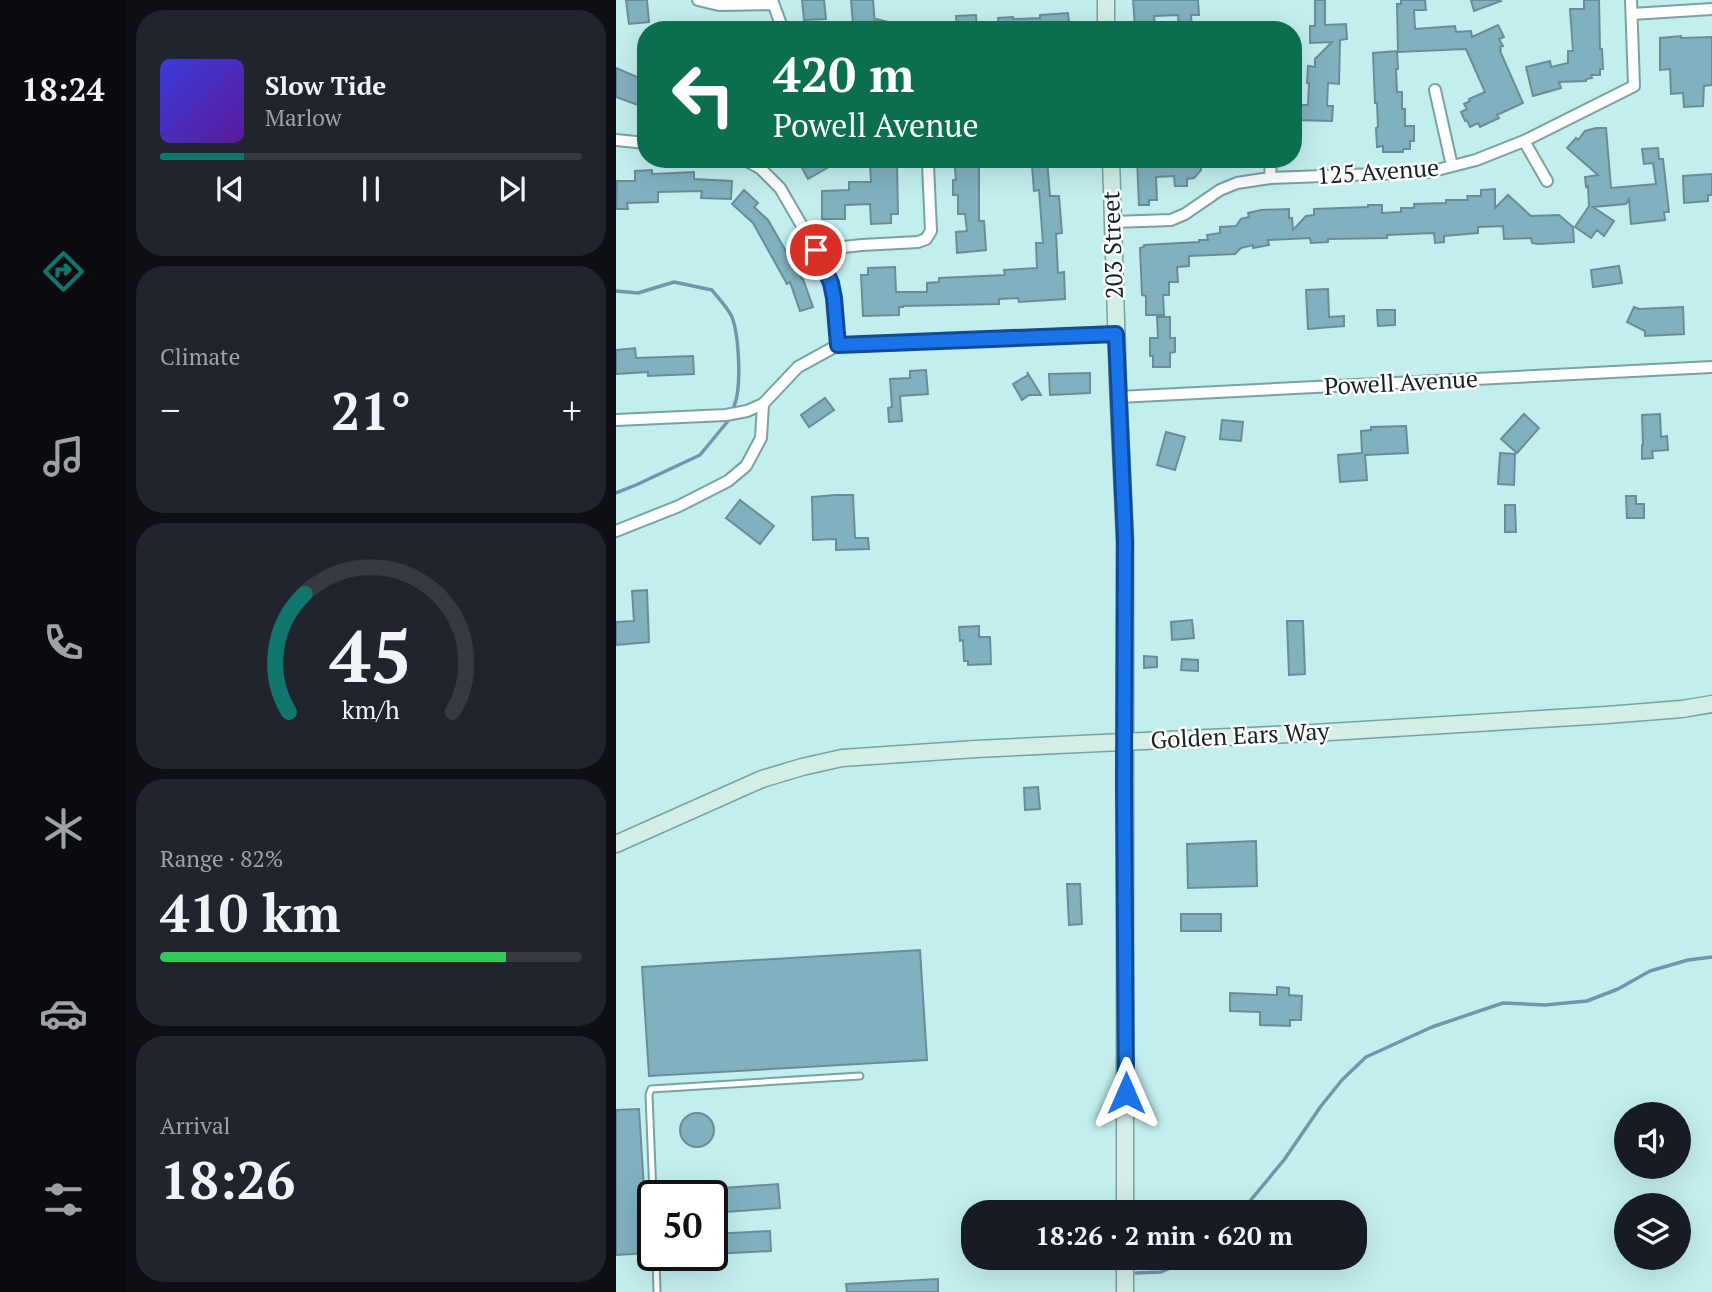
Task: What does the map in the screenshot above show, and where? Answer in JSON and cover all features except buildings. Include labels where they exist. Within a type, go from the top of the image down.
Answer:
[{"type":"main road","points":[[1106,0],[1107,21]]},
{"type":"main road","name":"203 Street","points":[[1111,168],[1125,541],[1125,1200]]},
{"type":"main road","name":"Golden Ears Way","points":[[616,844],[762,779],[842,758],[1607,715],[1712,704]]},
{"type":"main road","points":[[1125,1270],[1125,1292]]},
{"type":"street","points":[[698,0],[719,5],[773,2],[780,21]]},
{"type":"street","points":[[1631,0],[1632,14],[1712,9]]},
{"type":"street","name":"125 Avenue","points":[[1112,222],[1171,220],[1185,214],[1220,190],[1237,183],[1270,178],[1429,172],[1476,160],[1524,141],[1634,86],[1632,14]]},
{"type":"street","points":[[1435,90],[1452,166]]},
{"type":"street","points":[[616,140],[637,142]]},
{"type":"street","points":[[1524,141],[1547,181]]},
{"type":"street","points":[[760,168],[780,188],[816,250],[832,290],[838,345]]},
{"type":"street","points":[[816,250],[918,242],[926,239],[931,230],[928,168]]},
{"type":"street","points":[[1270,178],[1271,168]]},
{"type":"street","points":[[616,420],[726,415],[747,411],[763,404],[798,367],[838,345],[1116,334]]},
{"type":"street","name":"Powell Avenue","points":[[1118,397],[1712,368]]},
{"type":"street","points":[[616,531],[679,506],[728,481],[746,466],[761,438],[763,404]]},
{"type":"lane","points":[[652,1180],[651,1089],[860,1076]]},
{"type":"lane","points":[[656,1271],[657,1292]]},
{"type":"waterway","points":[[616,291],[638,293],[674,282],[712,290],[732,317],[734,326],[739,375],[734,406]]},
{"type":"waterway","points":[[616,493],[700,455],[728,421]]},
{"type":"waterway","points":[[1251,1200],[1284,1160],[1321,1106],[1342,1080],[1366,1057],[1432,1027],[1503,1003],[1545,1005],[1587,1001],[1618,989],[1650,971],[1688,960],[1712,957]]},
{"type":"waterway","points":[[1136,1273],[1166,1270]]},
{"type":"route","points":[[816,250],[831,283],[838,345],[1116,334],[1125,541],[1126,1093]]}]
